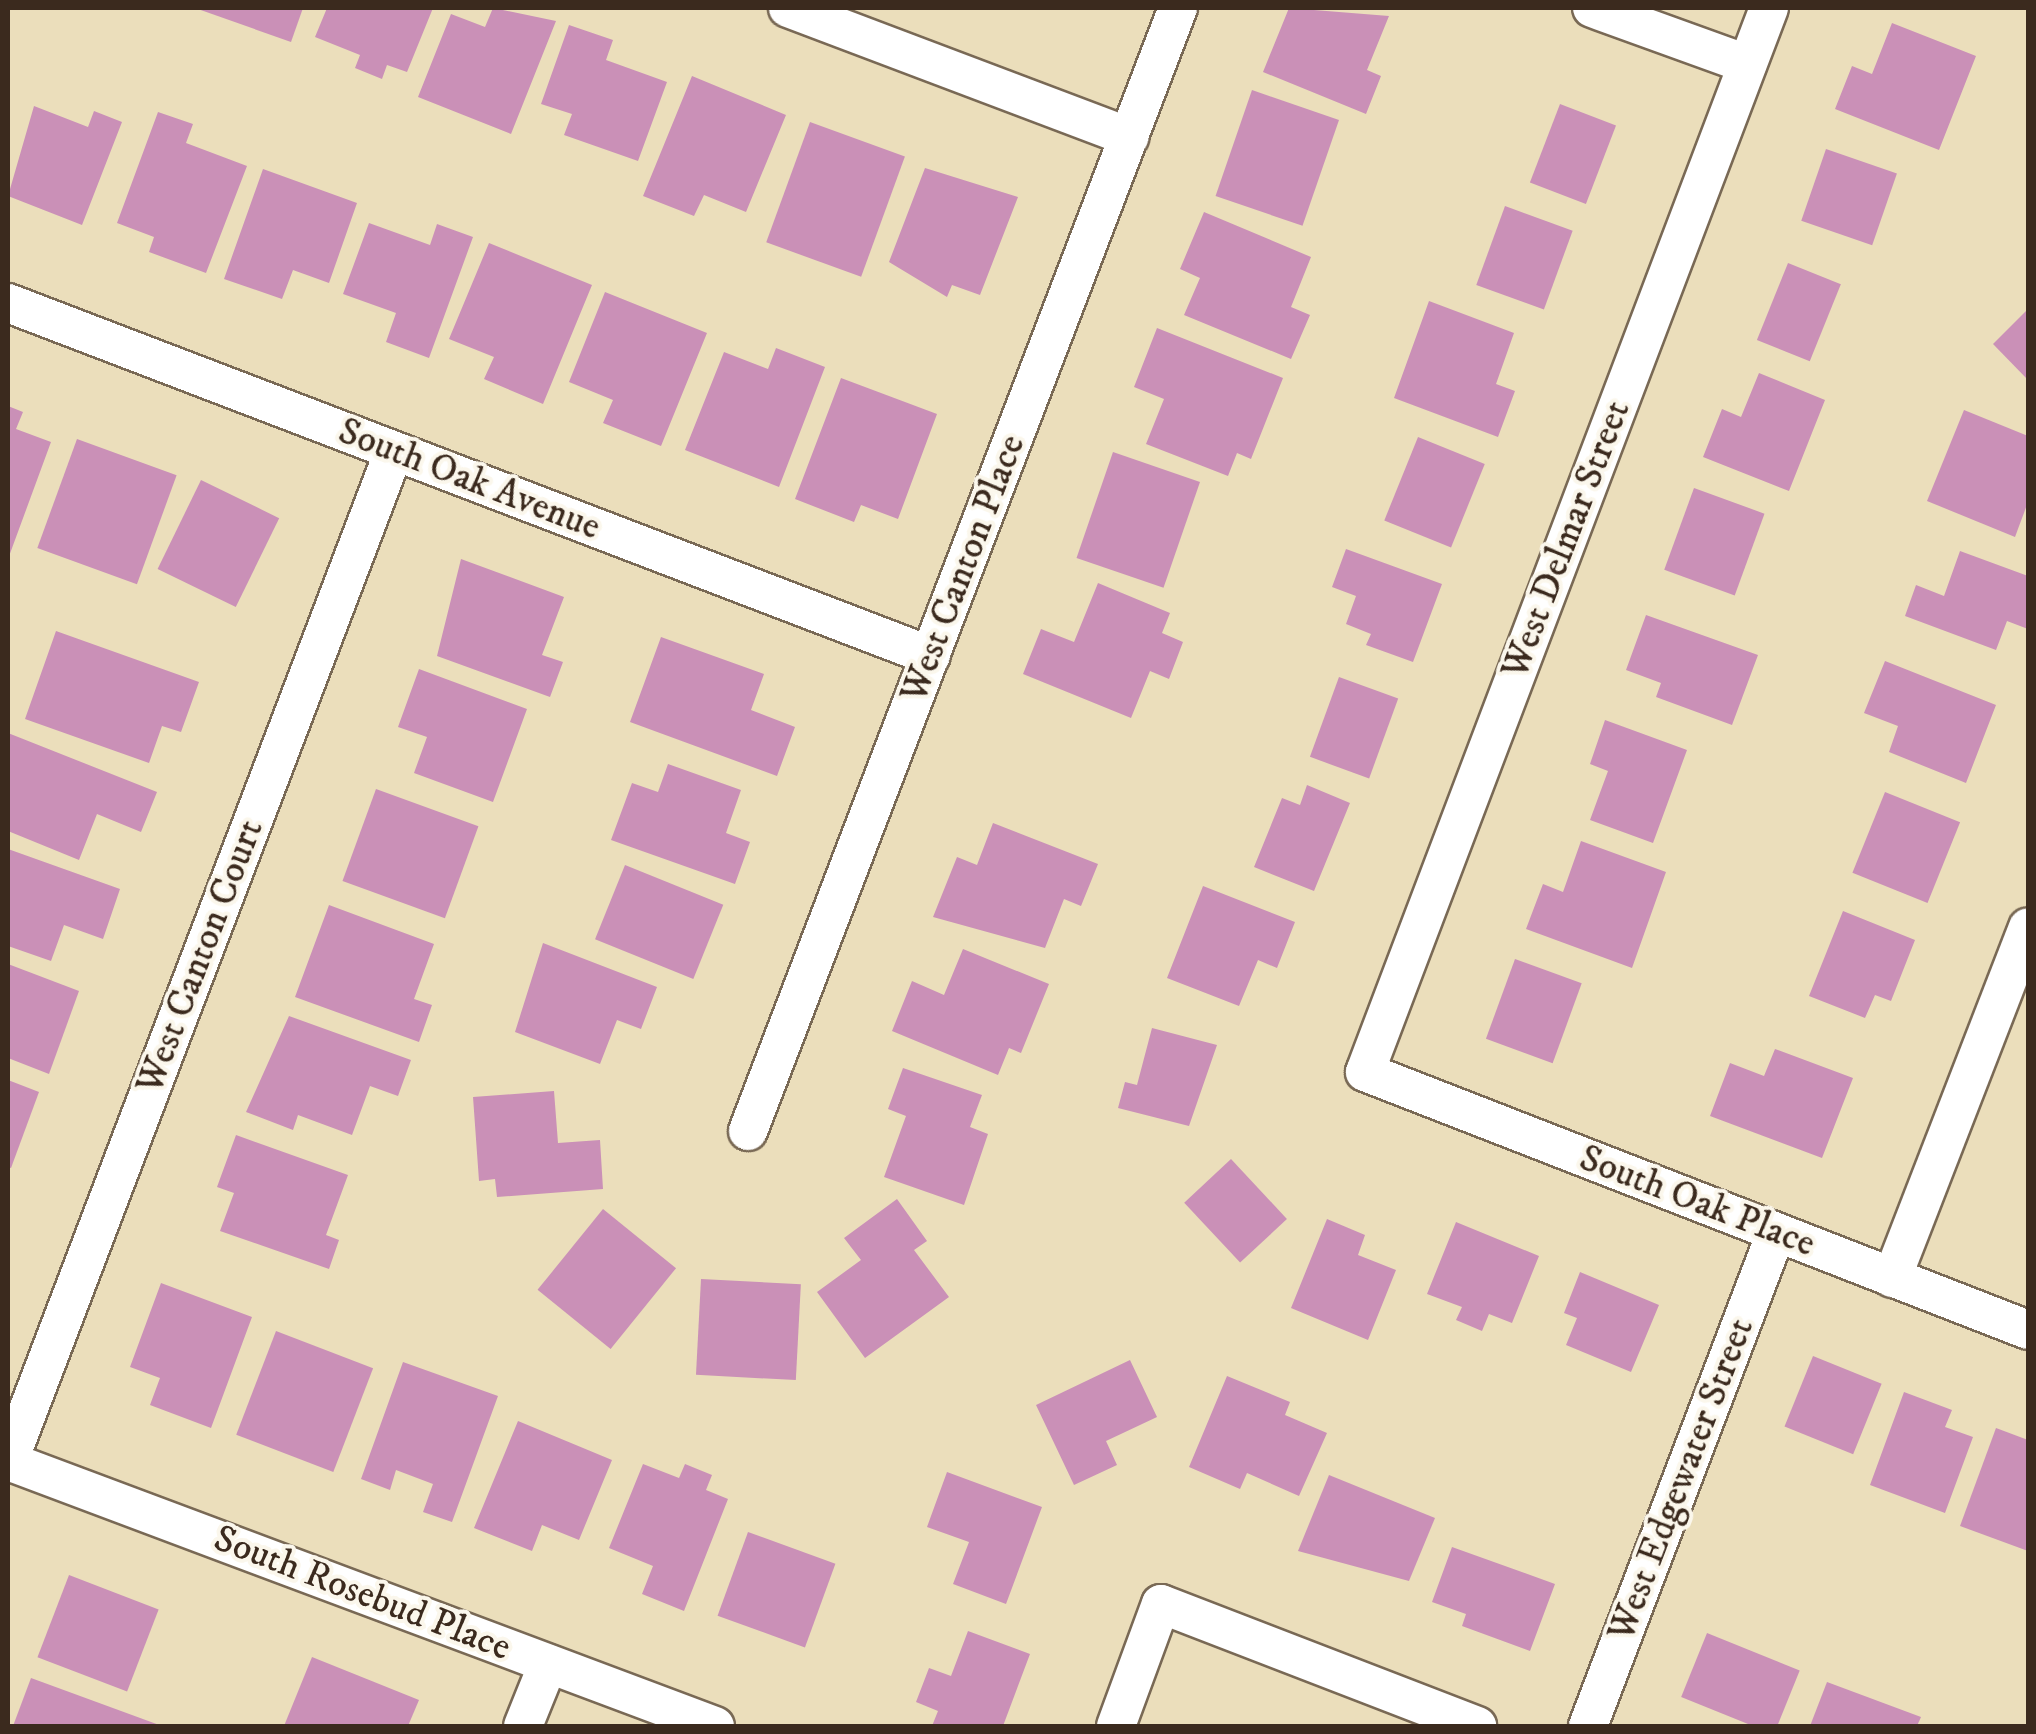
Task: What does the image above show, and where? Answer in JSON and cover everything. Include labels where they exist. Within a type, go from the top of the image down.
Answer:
[{"type":"street","points":[[788,8],[1129,137]]},
{"type":"street","name":"West Canton Place","points":[[748,1131],[1178,8]]},
{"type":"street","points":[[1592,8],[1747,64]]},
{"type":"street","name":"West Delmar Street","points":[[1366,1072],[1769,8]]},
{"type":"street","name":"South Oak Avenue","points":[[8,303],[931,656]]},
{"type":"street","name":"West Canton Court","points":[[8,1462],[394,451]]},
{"type":"street","points":[[1892,1278],[2028,927]]},
{"type":"street","name":"South Oak Place","points":[[1366,1072],[2028,1330]]},
{"type":"street","name":"West Edgewater Street","points":[[1588,1726],[1776,1233]]},
{"type":"street","name":"South Rosebud Place","points":[[8,1462],[716,1726]]},
{"type":"street","points":[[1116,1726],[1161,1604],[1477,1726]]},
{"type":"street","points":[[523,1726],[548,1664]]},
{"type":"building","points":[[195,8],[303,8],[291,42]]},
{"type":"building","points":[[327,8],[433,8],[407,72],[387,65],[382,79],[355,68],[360,55],[315,37]]},
{"type":"building","points":[[493,8],[556,21],[511,134],[418,97],[451,14],[485,27]]},
{"type":"building","points":[[1289,8],[1389,16],[1367,70],[1381,76],[1366,114],[1263,72]]},
{"type":"building","points":[[1892,23],[1976,56],[1939,150],[1835,109],[1852,66],[1872,74]]},
{"type":"building","points":[[569,25],[613,40],[606,60],[667,82],[638,161],[564,135],[572,114],[541,104]]},
{"type":"building","points":[[692,76],[786,115],[746,212],[704,195],[694,216],[643,196]]},
{"type":"building","points":[[1252,90],[1339,120],[1303,226],[1216,196]]},
{"type":"building","points":[[1560,104],[1616,126],[1586,204],[1530,182]]},
{"type":"building","points":[[34,106],[88,127],[94,111],[122,122],[82,225],[8,196]]},
{"type":"building","points":[[158,112],[193,124],[186,143],[247,166],[206,273],[149,252],[154,237],[117,223]]},
{"type":"building","points":[[810,122],[905,157],[861,277],[766,242]]},
{"type":"building","points":[[1826,149],[1897,173],[1872,245],[1801,221]]},
{"type":"building","points":[[925,168],[1018,197],[980,295],[952,285],[947,297],[889,262]]},
{"type":"building","points":[[263,169],[357,203],[329,283],[293,270],[282,299],[224,279]]},
{"type":"building","points":[[1505,206],[1573,231],[1544,310],[1476,285]]},
{"type":"building","points":[[1204,212],[1311,257],[1291,307],[1310,315],[1291,359],[1184,315],[1200,278],[1180,269]]},
{"type":"building","points":[[369,223],[430,245],[437,224],[473,237],[429,358],[386,342],[396,313],[343,294]]},
{"type":"building","points":[[489,243],[592,285],[543,404],[484,379],[494,357],[449,339]]},
{"type":"building","points":[[1788,263],[1841,284],[1810,361],[1757,340]]},
{"type":"building","points":[[605,292],[707,333],[661,446],[603,423],[613,400],[569,382]]},
{"type":"building","points":[[1429,301],[1514,333],[1496,384],[1515,391],[1498,437],[1394,398]]},
{"type":"building","points":[[2028,309],[2028,380],[1993,344]]},
{"type":"building","points":[[1157,328],[1283,378],[1251,459],[1237,453],[1228,476],[1146,444],[1164,399],[1134,387]]},
{"type":"building","points":[[776,348],[825,367],[779,487],[685,450],[724,352],[768,369]]},
{"type":"building","points":[[1759,373],[1825,400],[1789,491],[1703,457],[1722,409],[1741,417]]},
{"type":"building","points":[[841,378],[937,414],[898,519],[861,505],[854,522],[795,499]]},
{"type":"building","points":[[8,406],[23,412],[16,429],[51,442],[8,559]]},
{"type":"building","points":[[1964,410],[2028,436],[2028,502],[2015,537],[1927,501]]},
{"type":"building","points":[[1418,437],[1485,464],[1451,547],[1384,520]]},
{"type":"building","points":[[77,439],[177,475],[137,584],[37,548]]},
{"type":"building","points":[[1113,452],[1200,482],[1164,588],[1077,558]]},
{"type":"building","points":[[201,480],[279,518],[236,607],[158,569]]},
{"type":"building","points":[[1694,488],[1764,514],[1735,595],[1664,570]]},
{"type":"building","points":[[1346,549],[1442,584],[1413,662],[1366,645],[1371,634],[1346,624],[1356,596],[1332,587]]},
{"type":"building","points":[[1960,551],[2028,576],[2028,629],[2007,621],[1996,650],[1905,616],[1916,585],[1944,596]]},
{"type":"building","points":[[461,559],[564,597],[542,655],[563,662],[550,697],[437,656]]},
{"type":"building","points":[[1098,583],[1170,613],[1162,633],[1183,642],[1169,679],[1150,671],[1131,718],[1023,674],[1041,629],[1074,642]]},
{"type":"building","points":[[1646,615],[1758,655],[1732,725],[1656,697],[1661,683],[1626,670]]},
{"type":"building","points":[[56,631],[199,682],[181,732],[162,726],[149,763],[25,719]]},
{"type":"building","points":[[661,637],[764,674],[751,710],[795,727],[777,776],[630,722]]},
{"type":"building","points":[[1885,661],[1996,705],[1966,783],[1889,752],[1898,726],[1864,713]]},
{"type":"building","points":[[419,669],[527,709],[493,802],[414,773],[427,737],[398,727]]},
{"type":"building","points":[[1339,677],[1398,699],[1369,778],[1310,757]]},
{"type":"building","points":[[1605,720],[1687,750],[1653,843],[1590,820],[1608,771],[1590,764]]},
{"type":"building","points":[[8,733],[157,792],[141,832],[97,814],[79,860],[8,831]]},
{"type":"building","points":[[668,764],[741,790],[726,833],[750,842],[735,884],[611,840],[632,783],[658,792]]},
{"type":"building","points":[[1307,785],[1350,803],[1314,891],[1254,867],[1282,798],[1300,805]]},
{"type":"building","points":[[376,789],[478,826],[445,918],[342,881]]},
{"type":"building","points":[[1885,792],[1960,822],[1928,903],[1852,873]]},
{"type":"building","points":[[993,823],[1098,864],[1081,906],[1064,899],[1045,948],[933,917],[957,857],[977,865]]},
{"type":"building","points":[[1581,841],[1666,872],[1632,968],[1526,929],[1543,884],[1563,892]]},
{"type":"building","points":[[8,849],[120,889],[103,939],[64,925],[51,961],[8,946]]},
{"type":"building","points":[[625,865],[723,905],[693,979],[595,939]]},
{"type":"building","points":[[1203,886],[1295,922],[1277,968],[1258,960],[1239,1006],[1167,978]]},
{"type":"building","points":[[329,905],[434,944],[414,999],[432,1005],[419,1042],[295,997]]},
{"type":"building","points":[[1843,911],[1915,940],[1891,1001],[1875,995],[1865,1018],[1809,996]]},
{"type":"building","points":[[543,943],[657,987],[641,1029],[617,1020],[600,1064],[515,1032]]},
{"type":"building","points":[[963,949],[1049,984],[1021,1053],[1009,1048],[998,1075],[892,1031],[912,981],[944,995]]},
{"type":"building","points":[[1515,959],[1582,983],[1553,1063],[1486,1039]]},
{"type":"building","points":[[8,964],[79,991],[49,1074],[8,1058]]},
{"type":"building","points":[[289,1016],[411,1060],[398,1096],[370,1086],[352,1135],[298,1115],[293,1130],[246,1112]]},
{"type":"building","points":[[1152,1028],[1217,1045],[1189,1126],[1118,1108],[1125,1082],[1137,1085]]},
{"type":"building","points":[[1775,1049],[1853,1078],[1822,1158],[1710,1116],[1730,1063],[1764,1076]]},
{"type":"building","points":[[903,1068],[982,1095],[970,1127],[988,1134],[964,1205],[884,1177],[906,1116],[888,1109]]},
{"type":"building","points":[[8,1080],[39,1092],[11,1168],[8,1167]]},
{"type":"building","points":[[554,1091],[558,1143],[600,1140],[603,1189],[497,1197],[495,1179],[479,1181],[473,1097]]},
{"type":"building","points":[[236,1135],[348,1175],[326,1235],[339,1240],[329,1269],[220,1231],[234,1193],[217,1187]]},
{"type":"building","points":[[1231,1159],[1287,1219],[1240,1263],[1184,1203]]},
{"type":"building","points":[[897,1199],[927,1241],[914,1250],[949,1297],[865,1358],[817,1292],[861,1260],[844,1238]]},
{"type":"building","points":[[603,1209],[676,1268],[611,1349],[538,1290]]},
{"type":"building","points":[[1327,1219],[1365,1235],[1358,1255],[1396,1270],[1368,1340],[1291,1308]]},
{"type":"building","points":[[1456,1222],[1539,1256],[1512,1323],[1489,1314],[1482,1331],[1456,1320],[1462,1307],[1427,1294]]},
{"type":"building","points":[[1580,1272],[1659,1305],[1631,1372],[1566,1345],[1577,1318],[1564,1313]]},
{"type":"building","points":[[701,1279],[801,1284],[796,1380],[696,1375]]},
{"type":"building","points":[[161,1283],[252,1317],[211,1428],[150,1405],[160,1378],[130,1367]]},
{"type":"building","points":[[276,1331],[373,1368],[333,1472],[236,1435]]},
{"type":"building","points":[[1813,1356],[1882,1384],[1853,1454],[1785,1426]]},
{"type":"building","points":[[1130,1360],[1157,1417],[1106,1441],[1117,1465],[1074,1485],[1036,1405]]},
{"type":"building","points":[[403,1362],[498,1396],[452,1522],[423,1512],[433,1484],[396,1470],[390,1490],[361,1479]]},
{"type":"building","points":[[1227,1376],[1290,1402],[1285,1415],[1327,1433],[1299,1496],[1247,1473],[1240,1489],[1189,1467]]},
{"type":"building","points":[[1904,1392],[1952,1410],[1945,1427],[1973,1437],[1945,1513],[1870,1485]]},
{"type":"building","points":[[518,1421],[612,1460],[579,1540],[542,1525],[532,1551],[474,1528]]},
{"type":"building","points":[[1996,1428],[2028,1440],[2028,1551],[1960,1526]]},
{"type":"building","points":[[643,1464],[679,1478],[685,1464],[712,1475],[706,1490],[728,1499],[684,1611],[642,1594],[653,1566],[609,1548]]},
{"type":"building","points":[[947,1472],[1042,1507],[1006,1604],[953,1584],[969,1542],[927,1527]]},
{"type":"building","points":[[1329,1475],[1435,1518],[1409,1581],[1298,1551]]},
{"type":"building","points":[[748,1532],[835,1564],[805,1647],[718,1616]]},
{"type":"building","points":[[1452,1547],[1555,1584],[1530,1651],[1462,1626],[1466,1614],[1432,1602]]},
{"type":"building","points":[[69,1575],[159,1609],[127,1692],[37,1657]]},
{"type":"building","points":[[968,1631],[1030,1654],[1003,1726],[932,1726],[938,1711],[916,1702],[929,1668],[951,1676]]},
{"type":"building","points":[[1707,1633],[1800,1670],[1777,1726],[1753,1726],[1681,1697]]},
{"type":"building","points":[[312,1657],[419,1700],[408,1726],[284,1726]]},
{"type":"building","points":[[31,1678],[162,1726],[13,1726]]},
{"type":"building","points":[[1827,1682],[1921,1717],[1917,1726],[1810,1726]]}]
